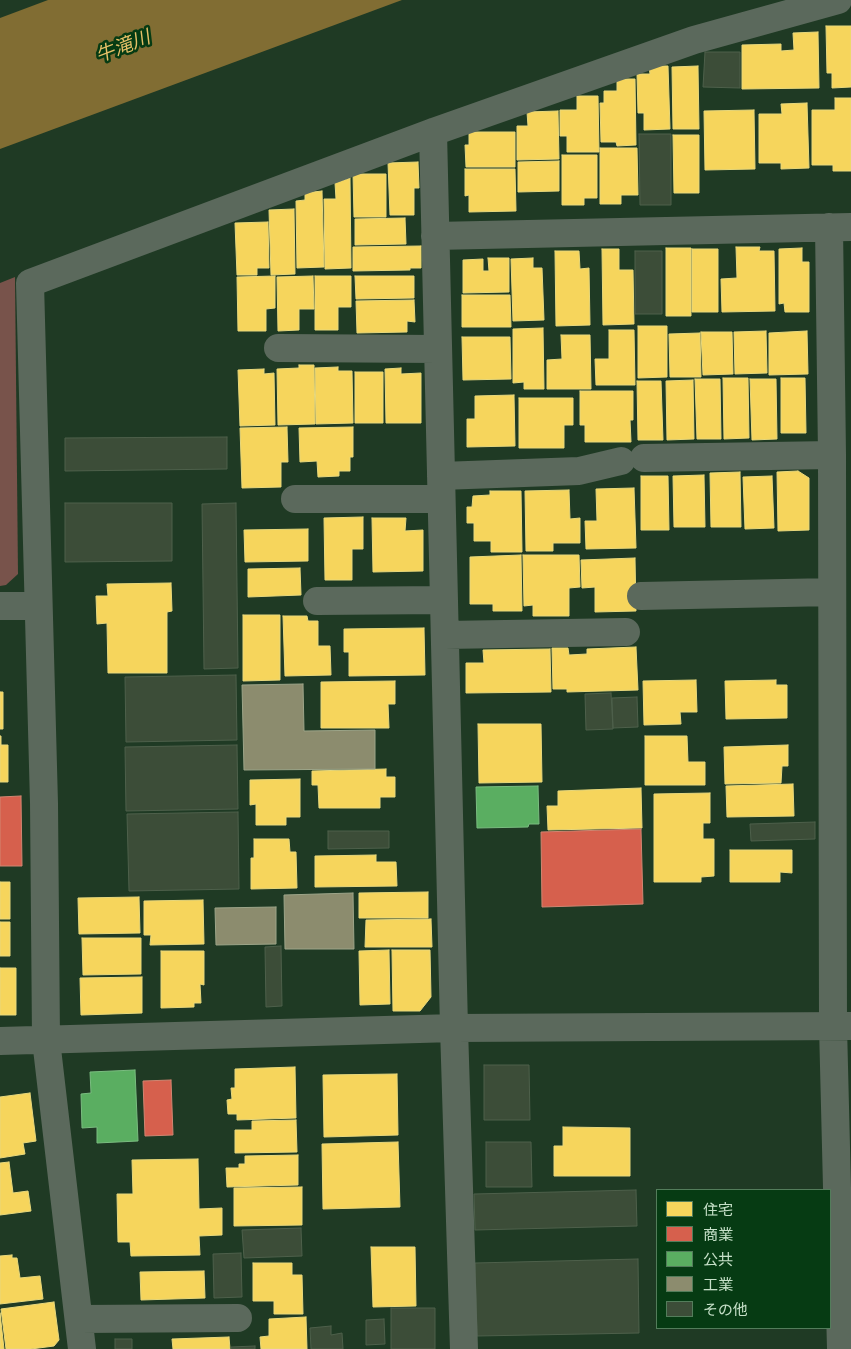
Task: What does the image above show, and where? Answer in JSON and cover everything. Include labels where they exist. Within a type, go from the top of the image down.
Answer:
[{"type":"street","points":[[82,1349],[46,1040],[44,803],[37,606],[30,283],[433,132],[694,40],[838,0]]},
{"type":"street","points":[[433,132],[454,1028],[464,1349]]},
{"type":"street","points":[[435,236],[840,227],[832,454],[841,482],[832,592],[842,775],[841,1349]]},
{"type":"street","points":[[278,348],[438,349]]},
{"type":"street","points":[[295,499],[441,488],[579,471],[632,459],[832,454]]},
{"type":"street","points":[[641,596],[832,592]]},
{"type":"street","points":[[317,602],[444,600]]},
{"type":"street","points":[[0,606],[37,606]]},
{"type":"street","points":[[444,635],[626,632]]},
{"type":"street","points":[[0,1040],[454,1028],[842,1026]]},
{"type":"street","points":[[79,1319],[238,1318]]},
{"type":"shaded area","points":[[15,277],[18,574],[6,585],[0,586],[0,283]]},
{"type":"water","name":"牛滝川","points":[[48,0],[402,0],[0,149],[0,18]]},
{"type":"building: 住宅","points":[[826,26],[851,26],[851,87],[832,88],[832,73],[827,73]]},
{"type":"building: 住宅","points":[[818,32],[819,88],[742,89],[742,45],[781,44],[781,51],[794,50],[793,33]]},
{"type":"building: 住宅","points":[[649,66],[668,66],[670,129],[644,130],[644,113],[638,113],[637,74],[650,74]]},
{"type":"building: 住宅","points":[[698,66],[699,129],[673,129],[672,67]]},
{"type":"building: 住宅","points":[[617,79],[635,79],[636,145],[617,146],[616,142],[601,142],[600,103],[604,103],[604,91],[617,91]]},
{"type":"building: 住宅","points":[[577,96],[598,96],[599,152],[567,152],[567,136],[560,136],[560,110],[577,110]]},
{"type":"building: 住宅","points":[[835,98],[851,98],[851,171],[833,171],[833,165],[812,165],[812,110],[835,110]]},
{"type":"building: 住宅","points":[[807,103],[809,168],[781,169],[781,163],[759,163],[759,114],[782,114],[781,104]]},
{"type":"building: 住宅","points":[[754,110],[755,169],[705,170],[704,111]]},
{"type":"building: 住宅","points":[[558,111],[559,159],[517,160],[517,126],[528,126],[527,112]]},
{"type":"building: 住宅","points":[[469,132],[515,132],[515,167],[466,167],[465,145],[469,145]]},
{"type":"building: 住宅","points":[[673,135],[699,135],[699,193],[674,193]]},
{"type":"building: 住宅","points":[[600,148],[637,148],[638,195],[621,195],[621,204],[600,204]]},
{"type":"building: 住宅","points":[[562,155],[597,155],[597,198],[584,198],[584,205],[562,205]]},
{"type":"building: 住宅","points":[[559,161],[559,191],[518,192],[518,162]]},
{"type":"building: 住宅","points":[[418,162],[419,188],[414,188],[414,215],[390,215],[388,163]]},
{"type":"building: 住宅","points":[[465,169],[515,169],[516,211],[469,212],[469,195],[465,196]]},
{"type":"building: 住宅","points":[[353,174],[386,174],[386,217],[354,217]]},
{"type":"building: 住宅","points":[[350,178],[351,268],[325,269],[324,199],[336,199],[335,183]]},
{"type":"building: 住宅","points":[[322,191],[324,267],[297,268],[296,201],[305,200],[305,193]]},
{"type":"building: 住宅","points":[[294,209],[295,274],[271,275],[269,210]]},
{"type":"building: 住宅","points":[[405,218],[406,244],[355,245],[355,219]]},
{"type":"building: 住宅","points":[[268,222],[269,268],[257,268],[257,275],[237,275],[235,223]]},
{"type":"building: 住宅","points":[[421,246],[421,268],[410,268],[410,270],[353,271],[353,247]]},
{"type":"building: 住宅","points":[[736,247],[760,247],[759,251],[774,251],[775,311],[722,312],[721,279],[737,278]]},
{"type":"building: 住宅","points":[[666,248],[691,248],[691,316],[666,316]]},
{"type":"building: 住宅","points":[[802,248],[802,262],[809,262],[809,312],[785,312],[784,303],[779,304],[779,249]]},
{"type":"building: 住宅","points":[[602,249],[619,249],[619,270],[633,270],[634,324],[603,325]]},
{"type":"building: 住宅","points":[[692,249],[718,249],[718,312],[692,312]]},
{"type":"building: 住宅","points":[[555,251],[579,251],[580,269],[589,268],[590,325],[556,326]]},
{"type":"building: 住宅","points":[[488,258],[509,258],[509,292],[463,293],[463,260],[483,259],[483,271],[489,271]]},
{"type":"building: 住宅","points":[[533,258],[533,268],[542,268],[544,320],[513,321],[511,259]]},
{"type":"building: 住宅","points":[[275,276],[275,308],[266,309],[266,331],[238,331],[237,277]]},
{"type":"building: 住宅","points":[[313,276],[314,309],[299,309],[299,330],[278,331],[277,277]]},
{"type":"building: 住宅","points":[[315,276],[351,276],[351,307],[338,307],[338,330],[315,330]]},
{"type":"building: 住宅","points":[[355,276],[414,276],[414,298],[356,299]]},
{"type":"building: 住宅","points":[[462,295],[510,295],[511,327],[462,327]]},
{"type":"building: 住宅","points":[[414,300],[415,322],[407,321],[407,332],[357,333],[356,301]]},
{"type":"building: 住宅","points":[[638,326],[667,326],[667,377],[638,378]]},
{"type":"building: 住宅","points":[[543,328],[544,389],[524,389],[524,382],[513,383],[513,329]]},
{"type":"building: 住宅","points":[[609,330],[634,330],[635,385],[596,385],[595,359],[609,359]]},
{"type":"building: 住宅","points":[[766,331],[767,373],[735,374],[734,332]]},
{"type":"building: 住宅","points":[[807,331],[808,374],[769,375],[769,333]]},
{"type":"building: 住宅","points":[[701,332],[732,332],[733,374],[703,375]]},
{"type":"building: 住宅","points":[[700,333],[701,377],[670,377],[669,334]]},
{"type":"building: 住宅","points":[[561,335],[590,335],[591,389],[547,389],[547,360],[562,359]]},
{"type":"building: 住宅","points":[[462,337],[510,337],[511,379],[463,380]]},
{"type":"building: 住宅","points":[[299,365],[314,365],[315,424],[278,425],[277,369],[299,368]]},
{"type":"building: 住宅","points":[[338,367],[338,371],[352,371],[353,423],[316,424],[315,368]]},
{"type":"building: 住宅","points":[[401,368],[401,374],[421,373],[421,423],[386,423],[385,369]]},
{"type":"building: 住宅","points":[[264,369],[264,374],[274,373],[275,425],[240,426],[238,370]]},
{"type":"building: 住宅","points":[[355,372],[383,372],[383,423],[355,423]]},
{"type":"building: 住宅","points":[[723,378],[748,378],[749,438],[724,439]]},
{"type":"building: 住宅","points":[[781,378],[805,378],[806,433],[781,433]]},
{"type":"building: 住宅","points":[[695,379],[720,379],[721,439],[697,439]]},
{"type":"building: 住宅","points":[[750,379],[776,379],[777,439],[752,440]]},
{"type":"building: 住宅","points":[[693,380],[694,439],[667,440],[666,381]]},
{"type":"building: 住宅","points":[[637,381],[661,381],[663,440],[638,440]]},
{"type":"building: 住宅","points":[[580,391],[633,391],[633,420],[630,420],[631,442],[585,442],[585,425],[580,425]]},
{"type":"building: 住宅","points":[[514,395],[515,446],[467,447],[467,419],[475,419],[475,396]]},
{"type":"building: 住宅","points":[[519,398],[573,398],[573,425],[564,425],[564,448],[519,448]]},
{"type":"building: 住宅","points":[[287,427],[288,462],[281,462],[281,487],[242,488],[240,428]]},
{"type":"building: 住宅","points":[[353,427],[353,457],[350,457],[350,471],[339,471],[339,476],[318,477],[317,461],[300,462],[299,428]]},
{"type":"building: 住宅","points":[[798,471],[809,478],[809,530],[778,531],[777,472]]},
{"type":"building: 住宅","points":[[740,472],[741,527],[711,527],[710,473]]},
{"type":"building: 住宅","points":[[704,475],[705,527],[674,527],[673,476]]},
{"type":"building: 住宅","points":[[641,476],[668,476],[669,530],[641,530]]},
{"type":"building: 住宅","points":[[772,476],[774,528],[745,529],[743,477]]},
{"type":"building: 住宅","points":[[634,488],[636,548],[586,549],[585,521],[597,521],[596,489]]},
{"type":"building: 住宅","points":[[569,490],[570,519],[580,518],[580,543],[553,543],[553,551],[526,551],[525,491]]},
{"type":"building: 住宅","points":[[490,491],[521,491],[522,552],[491,552],[491,541],[474,541],[474,523],[467,523],[467,507],[472,507],[473,496],[490,495]]},
{"type":"building: 住宅","points":[[363,517],[363,549],[352,549],[352,580],[325,580],[324,518]]},
{"type":"building: 住宅","points":[[372,518],[406,518],[405,531],[423,530],[423,571],[373,572]]},
{"type":"building: 住宅","points":[[308,529],[308,561],[245,562],[244,530]]},
{"type":"building: 住宅","points":[[521,555],[522,611],[493,611],[493,604],[470,604],[470,557]]},
{"type":"building: 住宅","points":[[523,555],[579,555],[580,587],[569,588],[569,616],[533,616],[533,605],[524,606]]},
{"type":"building: 住宅","points":[[635,558],[636,611],[595,612],[595,587],[582,588],[581,560]]},
{"type":"building: 住宅","points":[[300,568],[301,595],[248,597],[248,569]]},
{"type":"building: 住宅","points":[[171,583],[172,611],[167,612],[167,673],[108,673],[107,623],[97,624],[96,596],[108,596],[107,584]]},
{"type":"building: 住宅","points":[[243,615],[280,615],[280,680],[243,681]]},
{"type":"building: 住宅","points":[[283,616],[307,616],[308,621],[318,621],[318,646],[330,646],[331,675],[285,676]]},
{"type":"building: 住宅","points":[[424,628],[425,675],[349,676],[349,652],[344,652],[344,629]]},
{"type":"building: 住宅","points":[[636,647],[638,690],[567,692],[567,689],[553,689],[552,648],[568,648],[569,655],[587,654],[587,649]]},
{"type":"building: 住宅","points":[[550,649],[551,692],[466,693],[466,663],[484,663],[483,650]]},
{"type":"building: 住宅","points":[[696,680],[697,712],[680,712],[681,724],[644,725],[643,681]]},
{"type":"building: 住宅","points":[[776,680],[776,685],[787,685],[787,718],[726,719],[725,681]]},
{"type":"building: 住宅","points":[[395,681],[395,704],[388,704],[389,728],[321,728],[321,682]]},
{"type":"building: 住宅","points":[[0,692],[3,692],[3,729],[0,729]]},
{"type":"building: 住宅","points":[[478,724],[541,724],[542,782],[479,783]]},
{"type":"building: 住宅","points":[[0,736],[1,745],[8,745],[8,782],[0,782]]},
{"type":"building: 住宅","points":[[645,736],[687,736],[688,762],[705,762],[705,785],[645,785]]},
{"type":"building: 住宅","points":[[788,745],[788,766],[782,766],[781,783],[725,784],[724,747]]},
{"type":"building: 住宅","points":[[386,769],[386,777],[395,777],[395,797],[380,797],[380,808],[319,808],[318,785],[312,785],[312,771]]},
{"type":"building: 住宅","points":[[300,779],[300,817],[286,817],[286,825],[256,825],[256,804],[250,805],[250,780]]},
{"type":"building: 住宅","points":[[793,784],[794,816],[727,817],[726,786]]},
{"type":"building: 住宅","points":[[641,788],[642,828],[548,830],[547,806],[558,806],[558,791]]},
{"type":"building: 住宅","points":[[710,793],[710,823],[703,823],[703,839],[714,839],[714,876],[701,877],[701,882],[654,882],[654,794]]},
{"type":"building: 住宅","points":[[254,839],[289,839],[290,852],[296,852],[297,888],[251,889],[251,858],[254,858]]},
{"type":"building: 住宅","points":[[730,850],[792,850],[792,873],[780,872],[780,882],[730,882]]},
{"type":"building: 住宅","points":[[376,855],[376,862],[396,862],[397,886],[315,887],[315,856]]},
{"type":"building: 住宅","points":[[0,882],[10,882],[10,919],[0,919]]},
{"type":"building: 住宅","points":[[428,892],[428,918],[359,918],[359,893]]},
{"type":"building: 住宅","points":[[139,897],[140,933],[79,934],[78,898]]},
{"type":"building: 住宅","points":[[203,900],[204,944],[150,945],[151,935],[144,935],[144,901]]},
{"type":"building: 住宅","points":[[431,919],[432,947],[365,947],[366,920]]},
{"type":"building: 住宅","points":[[0,922],[10,922],[10,956],[0,956]]},
{"type":"building: 住宅","points":[[82,938],[141,938],[141,974],[83,975]]},
{"type":"building: 住宅","points":[[389,950],[390,1004],[360,1005],[359,951]]},
{"type":"building: 住宅","points":[[392,950],[430,950],[431,997],[420,1011],[393,1011]]},
{"type":"building: 住宅","points":[[161,951],[204,951],[204,985],[200,984],[201,1003],[194,1003],[194,1007],[161,1008]]},
{"type":"building: 住宅","points":[[0,968],[16,968],[16,1015],[0,1015]]},
{"type":"building: 住宅","points":[[142,977],[142,1013],[81,1015],[80,978]]},
{"type":"building: 住宅","points":[[295,1067],[296,1118],[237,1120],[237,1114],[228,1114],[227,1100],[232,1099],[231,1088],[235,1088],[235,1069]]},
{"type":"building: 住宅","points":[[397,1074],[398,1135],[324,1137],[323,1075]]},
{"type":"building: 住宅","points":[[30,1093],[36,1141],[23,1143],[25,1154],[0,1158],[0,1097]]},
{"type":"building: 住宅","points":[[296,1120],[297,1152],[235,1153],[235,1130],[252,1130],[252,1121]]},
{"type":"building: 住宅","points":[[563,1127],[630,1128],[630,1176],[554,1176],[554,1146],[563,1146]]},
{"type":"building: 住宅","points":[[398,1142],[400,1207],[323,1209],[322,1144]]},
{"type":"building: 住宅","points":[[298,1155],[298,1185],[227,1187],[226,1168],[239,1168],[239,1164],[245,1164],[245,1156]]},
{"type":"building: 住宅","points":[[198,1159],[199,1209],[222,1208],[222,1235],[199,1236],[200,1255],[131,1256],[130,1242],[118,1242],[117,1194],[133,1194],[132,1160]]},
{"type":"building: 住宅","points":[[9,1162],[13,1193],[28,1191],[31,1211],[0,1215],[0,1163]]},
{"type":"building: 住宅","points":[[302,1187],[302,1225],[234,1226],[234,1188]]},
{"type":"building: 住宅","points":[[371,1247],[415,1247],[416,1306],[373,1307]]},
{"type":"building: 住宅","points":[[12,1255],[12,1258],[17,1258],[20,1278],[40,1276],[43,1299],[0,1304],[0,1256]]},
{"type":"building: 住宅","points":[[253,1263],[292,1263],[292,1275],[302,1275],[303,1314],[274,1314],[274,1301],[253,1301]]},
{"type":"building: 住宅","points":[[204,1271],[205,1298],[141,1300],[140,1272]]},
{"type":"building: 住宅","points":[[54,1302],[59,1340],[54,1346],[31,1349],[6,1349],[1,1309]]},
{"type":"building: 住宅","points":[[0,1313],[4,1349],[0,1349]]},
{"type":"building: 住宅","points":[[306,1317],[307,1349],[261,1349],[260,1337],[269,1336],[269,1319]]},
{"type":"building: 住宅","points":[[229,1337],[230,1349],[173,1349],[172,1339]]},
{"type":"building: 商業","points":[[21,796],[22,866],[0,866],[0,797]]},
{"type":"building: 商業","points":[[641,829],[643,904],[542,907],[541,832]]},
{"type":"building: 商業","points":[[171,1080],[173,1135],[145,1136],[143,1081]]},
{"type":"building: 公共","points":[[538,786],[539,824],[529,824],[528,827],[477,828],[476,787]]},
{"type":"building: 公共","points":[[135,1070],[138,1141],[97,1143],[97,1127],[82,1128],[81,1094],[91,1093],[90,1072]]},
{"type":"building: 工業","points":[[303,684],[304,731],[375,730],[375,769],[244,770],[242,685]]},
{"type":"building: 工業","points":[[353,893],[354,949],[285,949],[284,895]]},
{"type":"building: 工業","points":[[276,907],[276,944],[216,945],[215,908]]},
{"type":"building: その他","points":[[705,52],[740,52],[740,88],[703,87]]},
{"type":"building: その他","points":[[639,134],[671,134],[671,205],[640,205]]},
{"type":"building: その他","points":[[635,251],[662,251],[662,314],[635,314]]},
{"type":"building: その他","points":[[227,437],[227,469],[65,471],[65,438]]},
{"type":"building: その他","points":[[65,503],[172,503],[172,561],[65,562]]},
{"type":"building: その他","points":[[236,503],[238,668],[204,669],[202,504]]},
{"type":"building: その他","points":[[236,675],[237,740],[126,742],[125,677]]},
{"type":"building: その他","points":[[611,693],[613,729],[586,730],[585,694]]},
{"type":"building: その他","points":[[637,697],[638,727],[613,728],[612,698]]},
{"type":"building: その他","points":[[237,745],[238,809],[126,811],[125,747]]},
{"type":"building: その他","points":[[238,812],[239,889],[129,891],[127,814]]},
{"type":"building: その他","points":[[815,822],[815,839],[751,841],[750,824]]},
{"type":"building: その他","points":[[328,831],[389,831],[389,848],[328,849]]},
{"type":"building: その他","points":[[281,946],[282,1006],[266,1007],[265,947]]},
{"type":"building: その他","points":[[484,1065],[529,1065],[530,1120],[484,1120]]},
{"type":"building: その他","points":[[486,1142],[531,1142],[532,1187],[486,1187]]},
{"type":"building: その他","points":[[636,1190],[637,1226],[475,1230],[474,1194]]},
{"type":"building: その他","points":[[301,1228],[302,1256],[244,1258],[242,1230]]},
{"type":"building: その他","points":[[241,1253],[242,1297],[214,1298],[213,1254]]},
{"type":"building: その他","points":[[638,1259],[639,1333],[477,1336],[475,1263]]},
{"type":"building: その他","points":[[391,1308],[435,1308],[435,1349],[391,1349]]},
{"type":"building: その他","points":[[384,1319],[385,1344],[366,1345],[366,1320]]},
{"type":"building: その他","points":[[331,1326],[331,1335],[342,1333],[343,1349],[311,1349],[310,1328]]},
{"type":"building: その他","points":[[115,1339],[132,1339],[132,1349],[115,1349]]},
{"type":"building: その他","points":[[255,1346],[255,1349],[231,1349],[231,1347]]}]
